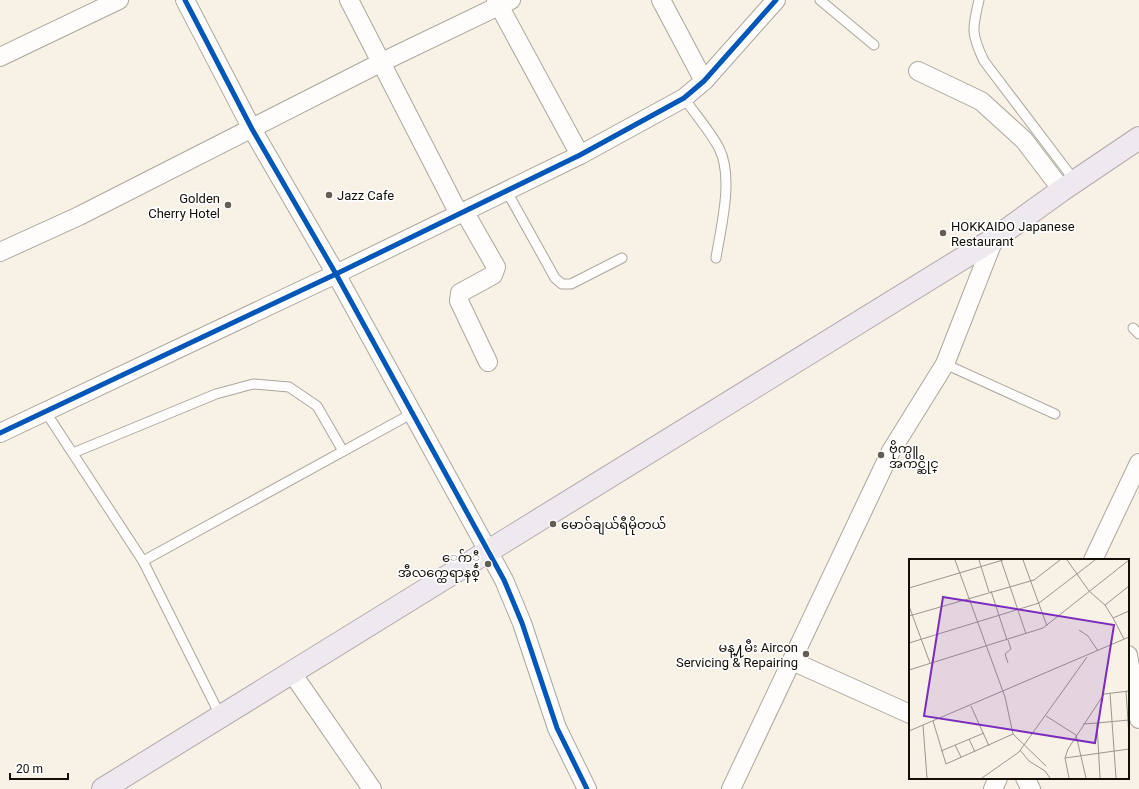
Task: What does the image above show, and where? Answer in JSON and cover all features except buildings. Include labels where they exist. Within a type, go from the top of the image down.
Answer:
[{"type":"main road","points":[[103,789],[220,715],[292,673],[486,551],[834,339],[994,238],[1139,138]]},
{"type":"street","points":[[0,57],[119,0]]},
{"type":"street","points":[[185,0],[252,129],[336,274],[411,414],[507,587],[522,623],[557,728],[587,789]]},
{"type":"street","points":[[349,0],[380,63],[461,212],[496,267],[493,275],[460,293],[459,301],[488,362]]},
{"type":"street","points":[[661,0],[704,81]]},
{"type":"street","points":[[0,433],[336,274],[580,155],[684,98],[704,81],[776,0]]},
{"type":"street","points":[[0,252],[79,216],[502,2],[580,155]]},
{"type":"street","points":[[918,71],[981,101],[1024,140],[1069,186]]},
{"type":"street","points":[[731,789],[891,451],[945,364],[994,238]]},
{"type":"street","points":[[1093,559],[1139,463]]},
{"type":"street","points":[[1132,654],[1139,719]]},
{"type":"street","points":[[792,661],[909,714]]},
{"type":"street","points":[[292,673],[372,789]]},
{"type":"street","points":[[993,789],[998,779]]},
{"type":"street","points":[[1026,779],[1031,789]]},
{"type":"lane","points":[[820,0],[874,45]]},
{"type":"lane","points":[[979,0],[973,25],[975,41],[984,61],[1069,186]]},
{"type":"lane","points":[[684,98],[719,148],[726,167],[726,191],[716,258]]},
{"type":"lane","points":[[506,190],[555,278],[562,284],[571,284],[622,258]]},
{"type":"lane","points":[[945,364],[1055,414]]},
{"type":"lane","points":[[72,453],[216,394],[253,384],[289,387],[317,406],[343,451]]},
{"type":"lane","points":[[45,411],[143,561],[220,715]]},
{"type":"lane","points":[[143,561],[411,414]]},
{"type":"cycle path","points":[[185,0],[252,129],[336,274],[504,580],[522,623],[557,728],[587,789]]},
{"type":"cycle path","points":[[0,433],[336,274],[580,155],[684,98],[704,81],[776,0]]},
{"type":"place","name":"Jazz Cafe","points":[[329,195]]},
{"type":"place","name":"Golden Cherry Hotel","points":[[228,205]]},
{"type":"place","name":"HOKKAIDO Japanese Restaurant","points":[[943,233]]},
{"type":"place","name":"ဗိုက္ပူ အကင္ဆိုင္","points":[[881,455]]},
{"type":"place","name":"မောဝ်ချယ်ရီမိုတယ်","points":[[553,524]]},
{"type":"place","name":"ေဂ်ာ္နီ အီလက္ထေရာနစ္","points":[[488,564]]},
{"type":"place","name":"မန္႔မီး Aircon Servicing & Repairing","points":[[806,654]]}]
